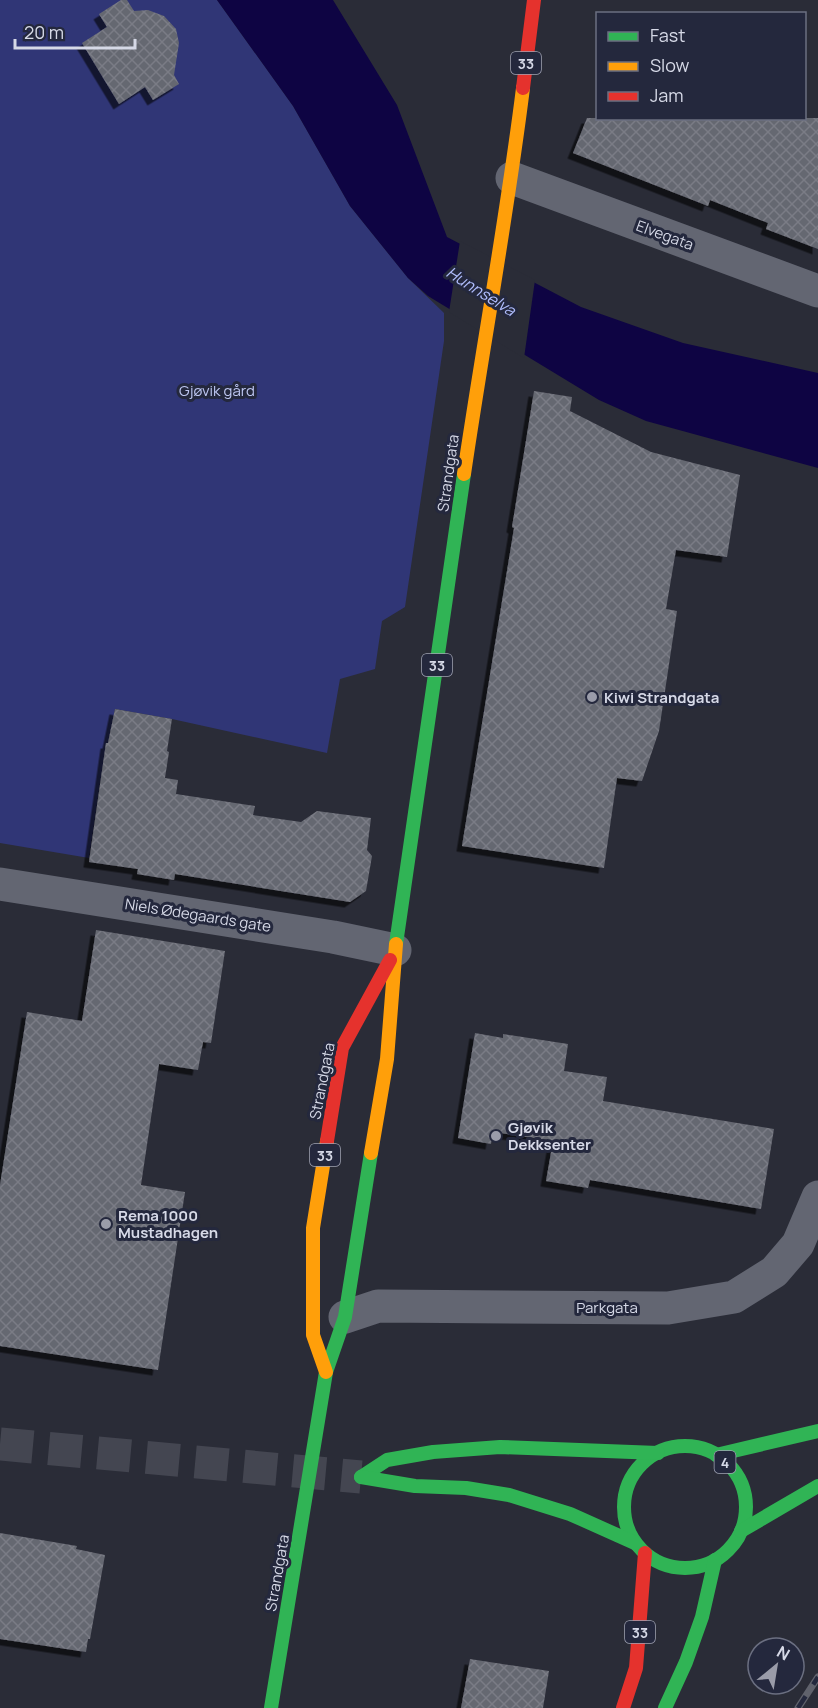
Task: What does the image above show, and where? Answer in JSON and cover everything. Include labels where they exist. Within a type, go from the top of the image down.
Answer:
[{"type":"main road","name":"Strandgata","points":[[271,1708],[326,1372],[345,1317],[387,1059],[395,950],[478,379],[512,178],[534,0]]},
{"type":"main road","name":"Strandgata","points":[[326,1372],[313,1335],[313,1228],[342,1048],[395,950]]},
{"type":"main road","name":"4","points":[[716,1455],[818,1431]]},
{"type":"main road","name":"4","points":[[715,1560],[698,1567],[679,1568],[661,1563],[640,1548],[570,1514],[509,1496],[466,1488],[415,1486],[361,1477],[387,1460],[433,1452],[500,1447],[658,1452],[677,1447],[698,1448],[716,1455],[733,1470],[743,1489],[746,1510],[741,1531]]},
{"type":"main road","points":[[640,1548],[626,1524],[624,1503],[629,1482],[641,1465],[658,1452]]},
{"type":"main road","points":[[665,1708],[686,1662],[702,1617],[715,1560],[729,1549],[741,1531],[818,1486]]},
{"type":"main road","name":"33","points":[[623,1708],[636,1668],[642,1609],[640,1548]]},
{"type":"street","name":"Elvegata","points":[[512,178],[818,291]]},
{"type":"street","name":"Niels Ødegaards gate","points":[[0,884],[299,931],[395,950]]},
{"type":"street","name":"Parkgata","points":[[345,1317],[378,1306],[668,1308],[734,1297],[774,1272],[798,1244],[818,1197]]},
{"type":"green space","name":"Gjøvik gård","points":[[0,0],[217,0],[293,106],[350,206],[408,278],[444,313],[444,341],[405,607],[382,621],[375,669],[340,679],[327,753],[115,709],[108,743],[106,743],[89,858],[0,843]]},
{"type":"water","name":"Hunnselva","points":[[217,0],[333,0],[397,105],[447,237],[581,307],[683,343],[818,373],[818,468],[646,421],[599,400],[428,296],[408,278],[350,206],[293,106]]},
{"type":"pier","points":[[460,241],[535,280],[524,358],[449,312]]},
{"type":"building","points":[[121,0],[127,0],[134,11],[148,10],[164,16],[176,29],[179,43],[174,75],[179,84],[153,100],[145,87],[119,104],[82,43],[107,27],[99,14]]},
{"type":"building","points":[[587,118],[596,118],[596,120],[806,120],[806,118],[818,118],[818,249],[766,229],[768,223],[710,200],[708,206],[573,153]]},
{"type":"building","points":[[534,391],[572,397],[570,411],[651,452],[740,475],[727,557],[676,550],[666,609],[677,611],[659,731],[642,781],[617,778],[604,868],[462,846]]},
{"type":"building","points":[[115,709],[172,719],[165,778],[178,780],[176,794],[255,806],[253,815],[301,822],[317,811],[371,818],[367,850],[372,856],[366,891],[350,902],[175,874],[174,880],[137,874],[138,869],[89,862],[106,743],[108,743]]},
{"type":"building","points":[[96,930],[225,951],[211,1043],[203,1042],[198,1070],[159,1064],[141,1185],[185,1192],[158,1370],[0,1346],[0,1185],[27,1012],[82,1021]]},
{"type":"building","points":[[475,1033],[503,1038],[503,1034],[568,1044],[564,1071],[607,1077],[603,1101],[774,1129],[761,1209],[590,1180],[588,1188],[546,1181],[553,1141],[493,1132],[491,1144],[458,1138]]},
{"type":"building","points":[[0,1533],[77,1546],[76,1549],[105,1555],[86,1652],[0,1639]]},
{"type":"building","points":[[470,1659],[549,1671],[543,1708],[461,1708]]},
{"type":"tunnel","points":[[0,1444],[361,1477]]},
{"type":"railway","points":[[798,1708],[818,1677]]},
{"type":"traffic: fast","points":[[396,944],[464,474]]},
{"type":"traffic: fast","points":[[271,1708],[326,1372],[345,1317],[371,1153]]},
{"type":"traffic: fast","points":[[716,1455],[818,1431]]},
{"type":"traffic: fast","points":[[685,1446],[708,1451],[728,1464],[741,1484],[746,1507],[741,1530],[728,1550],[708,1563],[685,1568],[662,1563],[642,1550],[629,1530],[624,1507],[629,1484],[642,1464],[662,1451],[685,1446]]},
{"type":"traffic: fast","points":[[361,1477],[387,1460],[433,1452],[500,1447],[658,1453]]},
{"type":"traffic: fast","points":[[361,1477],[415,1486],[466,1488],[509,1495],[570,1514],[635,1543]]},
{"type":"traffic: fast","points":[[741,1531],[818,1486]]},
{"type":"traffic: fast","points":[[665,1708],[686,1662],[702,1617],[715,1560]]},
{"type":"traffic: slow","points":[[464,474],[510,185],[523,88]]},
{"type":"traffic: slow","points":[[371,1153],[387,1059],[396,944]]},
{"type":"traffic: slow","points":[[326,1372],[313,1335],[313,1228],[327,1141]]},
{"type":"traffic: jam","points":[[523,88],[534,0]]},
{"type":"traffic: jam","points":[[327,1141],[342,1048],[390,960]]},
{"type":"traffic: jam","points":[[623,1708],[636,1668],[645,1553]]},
{"type":"place","name":"Kiwi Strandgata","points":[[592,697]]},
{"type":"place","name":"Gjøvik Dekksenter","points":[[496,1136]]},
{"type":"place","name":"Rema 1000 Mustadhagen","points":[[106,1224]]}]
